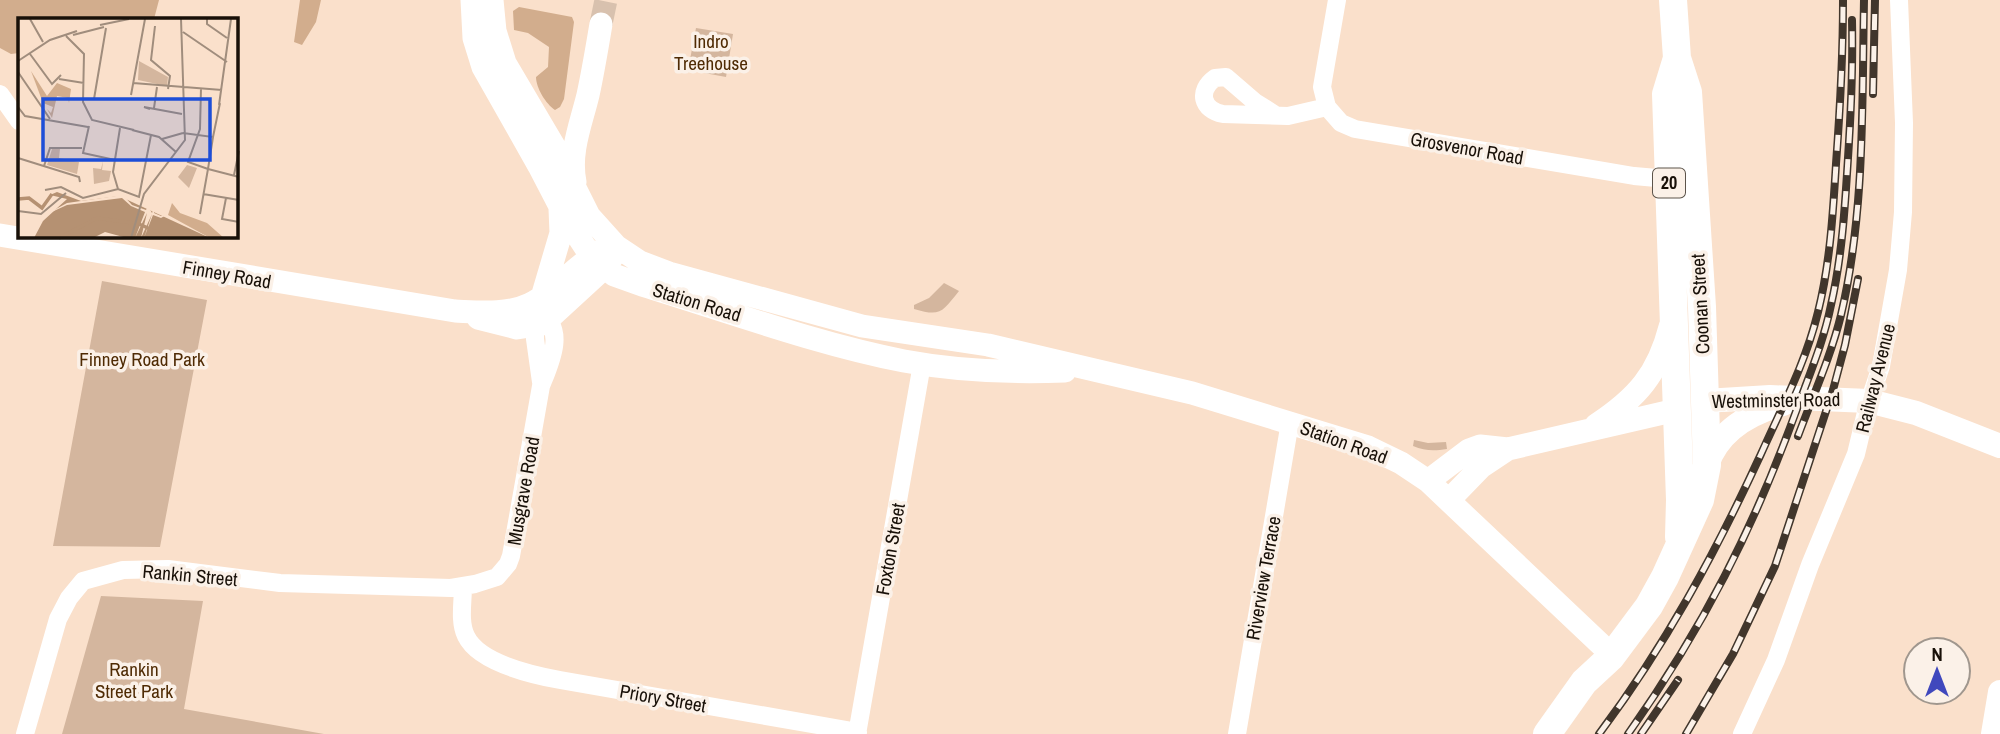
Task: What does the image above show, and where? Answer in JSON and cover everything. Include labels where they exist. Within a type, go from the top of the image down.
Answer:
[{"type":"main road","name":"Coonan Street","points":[[1547,734],[1584,682],[1611,656],[1648,606],[1700,500],[1707,465],[1702,307],[1688,92],[1676,58],[1674,0]]},
{"type":"main road","name":"Coonan Street","points":[[1676,58],[1665,94],[1680,499],[1679,547]]},
{"type":"main road","name":"Westminster Road","points":[[1676,410],[1705,401],[1767,403],[1804,398],[1860,400],[1916,413],[2000,446]]},
{"type":"main road","points":[[1707,465],[1716,445],[1730,429],[1767,403]]},
{"type":"main road","name":"Coonan Street","points":[[1568,734],[1597,692],[1611,656]]},
{"type":"main road","points":[[1993,734],[2000,691]]},
{"type":"street","name":"Station Road","points":[[472,0],[474,38],[483,67],[559,206],[572,229],[598,262],[626,281],[845,346],[922,364],[983,370],[1092,371]]},
{"type":"street","name":"Station Road","points":[[492,0],[501,55],[554,146],[589,216],[615,245],[640,262],[669,274],[851,324],[988,345],[1192,393],[1375,450],[1428,481],[1611,656]]},
{"type":"street","points":[[1274,114],[1300,114],[1327,107],[1322,87],[1337,0]]},
{"type":"street","name":"Railway Avenue","points":[[1742,734],[1776,660],[1810,565],[1856,454],[1860,400],[1884,350],[1902,230],[1905,185],[1899,0]]},
{"type":"street","points":[[577,190],[573,168],[578,127],[587,97],[601,24]]},
{"type":"street","points":[[0,94],[18,120]]},
{"type":"street","name":"Grosvenor Road","points":[[1327,107],[1341,123],[1355,129],[1634,176],[1668,179]]},
{"type":"street","points":[[525,141],[539,148],[554,146],[568,140],[578,127]]},
{"type":"street","points":[[540,311],[561,233],[559,206]]},
{"type":"street","name":"Finney Road","points":[[0,235],[18,237]]},
{"type":"street","name":"Finney Road","points":[[32,238],[75,242],[455,311],[507,327],[540,311]]},
{"type":"street","points":[[540,311],[615,245]]},
{"type":"street","name":"Finney Road","points":[[455,311],[506,311],[527,306],[540,311]]},
{"type":"street","name":"Musgrave Road","points":[[463,586],[496,577],[508,564],[515,538],[541,386],[552,360],[555,341],[540,311]]},
{"type":"street","points":[[1585,432],[1633,396],[1648,380],[1666,344],[1672,311]]},
{"type":"street","points":[[922,364],[927,337]]},
{"type":"street","points":[[983,370],[988,345]]},
{"type":"street","name":"Foxton Street","points":[[858,733],[922,364]]},
{"type":"street","name":"Westminster Road","points":[[1428,481],[1469,450],[1480,446],[1508,449],[1676,410]]},
{"type":"street","name":"Riverview Terrace","points":[[1237,734],[1290,422]]},
{"type":"street","name":"Westminster Road","points":[[1448,500],[1481,467],[1508,449]]},
{"type":"street","name":"Rankin Street","points":[[25,734],[58,619],[68,598],[83,581],[123,570],[168,569],[280,583],[422,589],[463,586]]},
{"type":"street","name":"Priory Street","points":[[463,586],[465,635],[474,647],[505,665],[543,677],[858,733]]},
{"type":"green space","name":"Indro Treehouse","points":[[696,28],[733,34],[726,77],[688,70]]},
{"type":"green space","name":"Finney Road Park","points":[[102,281],[207,300],[160,547],[53,546]]},
{"type":"green space","points":[[944,283],[959,291],[944,308],[930,313],[914,309],[914,305],[929,298]]},
{"type":"green space","points":[[1414,440],[1428,443],[1446,442],[1447,449],[1422,449],[1413,446]]},
{"type":"green space","name":"Rankin Street Park","points":[[101,596],[203,601],[184,709],[324,734],[62,734]]},
{"type":"shaded area","points":[[0,0],[159,0],[154,18],[18,18],[18,53],[11,54],[0,48]]},
{"type":"shaded area","points":[[300,0],[321,0],[316,22],[302,45],[294,42]]},
{"type":"shaded area","points":[[519,7],[572,17],[574,22],[564,99],[555,110],[542,95],[536,77],[548,67],[549,47],[528,33],[514,30],[513,11]]},
{"type":"tunnel","points":[[601,24],[606,0]]},
{"type":"railway","points":[[1599,734],[1646,667],[1688,599],[1726,528],[1793,384],[1813,331],[1825,276],[1834,201],[1843,0]]},
{"type":"railway","points":[[1798,436],[1832,346],[1849,276],[1861,158],[1864,0]]},
{"type":"railway","points":[[1873,94],[1875,0]]},
{"type":"railway","points":[[1628,734],[1680,655],[1725,576],[1781,451],[1821,344],[1835,287],[1842,232],[1851,106],[1852,20]]},
{"type":"railway","points":[[1686,734],[1733,654],[1775,566],[1833,390],[1858,279]]},
{"type":"railway","points":[[1641,734],[1678,680]]}]
